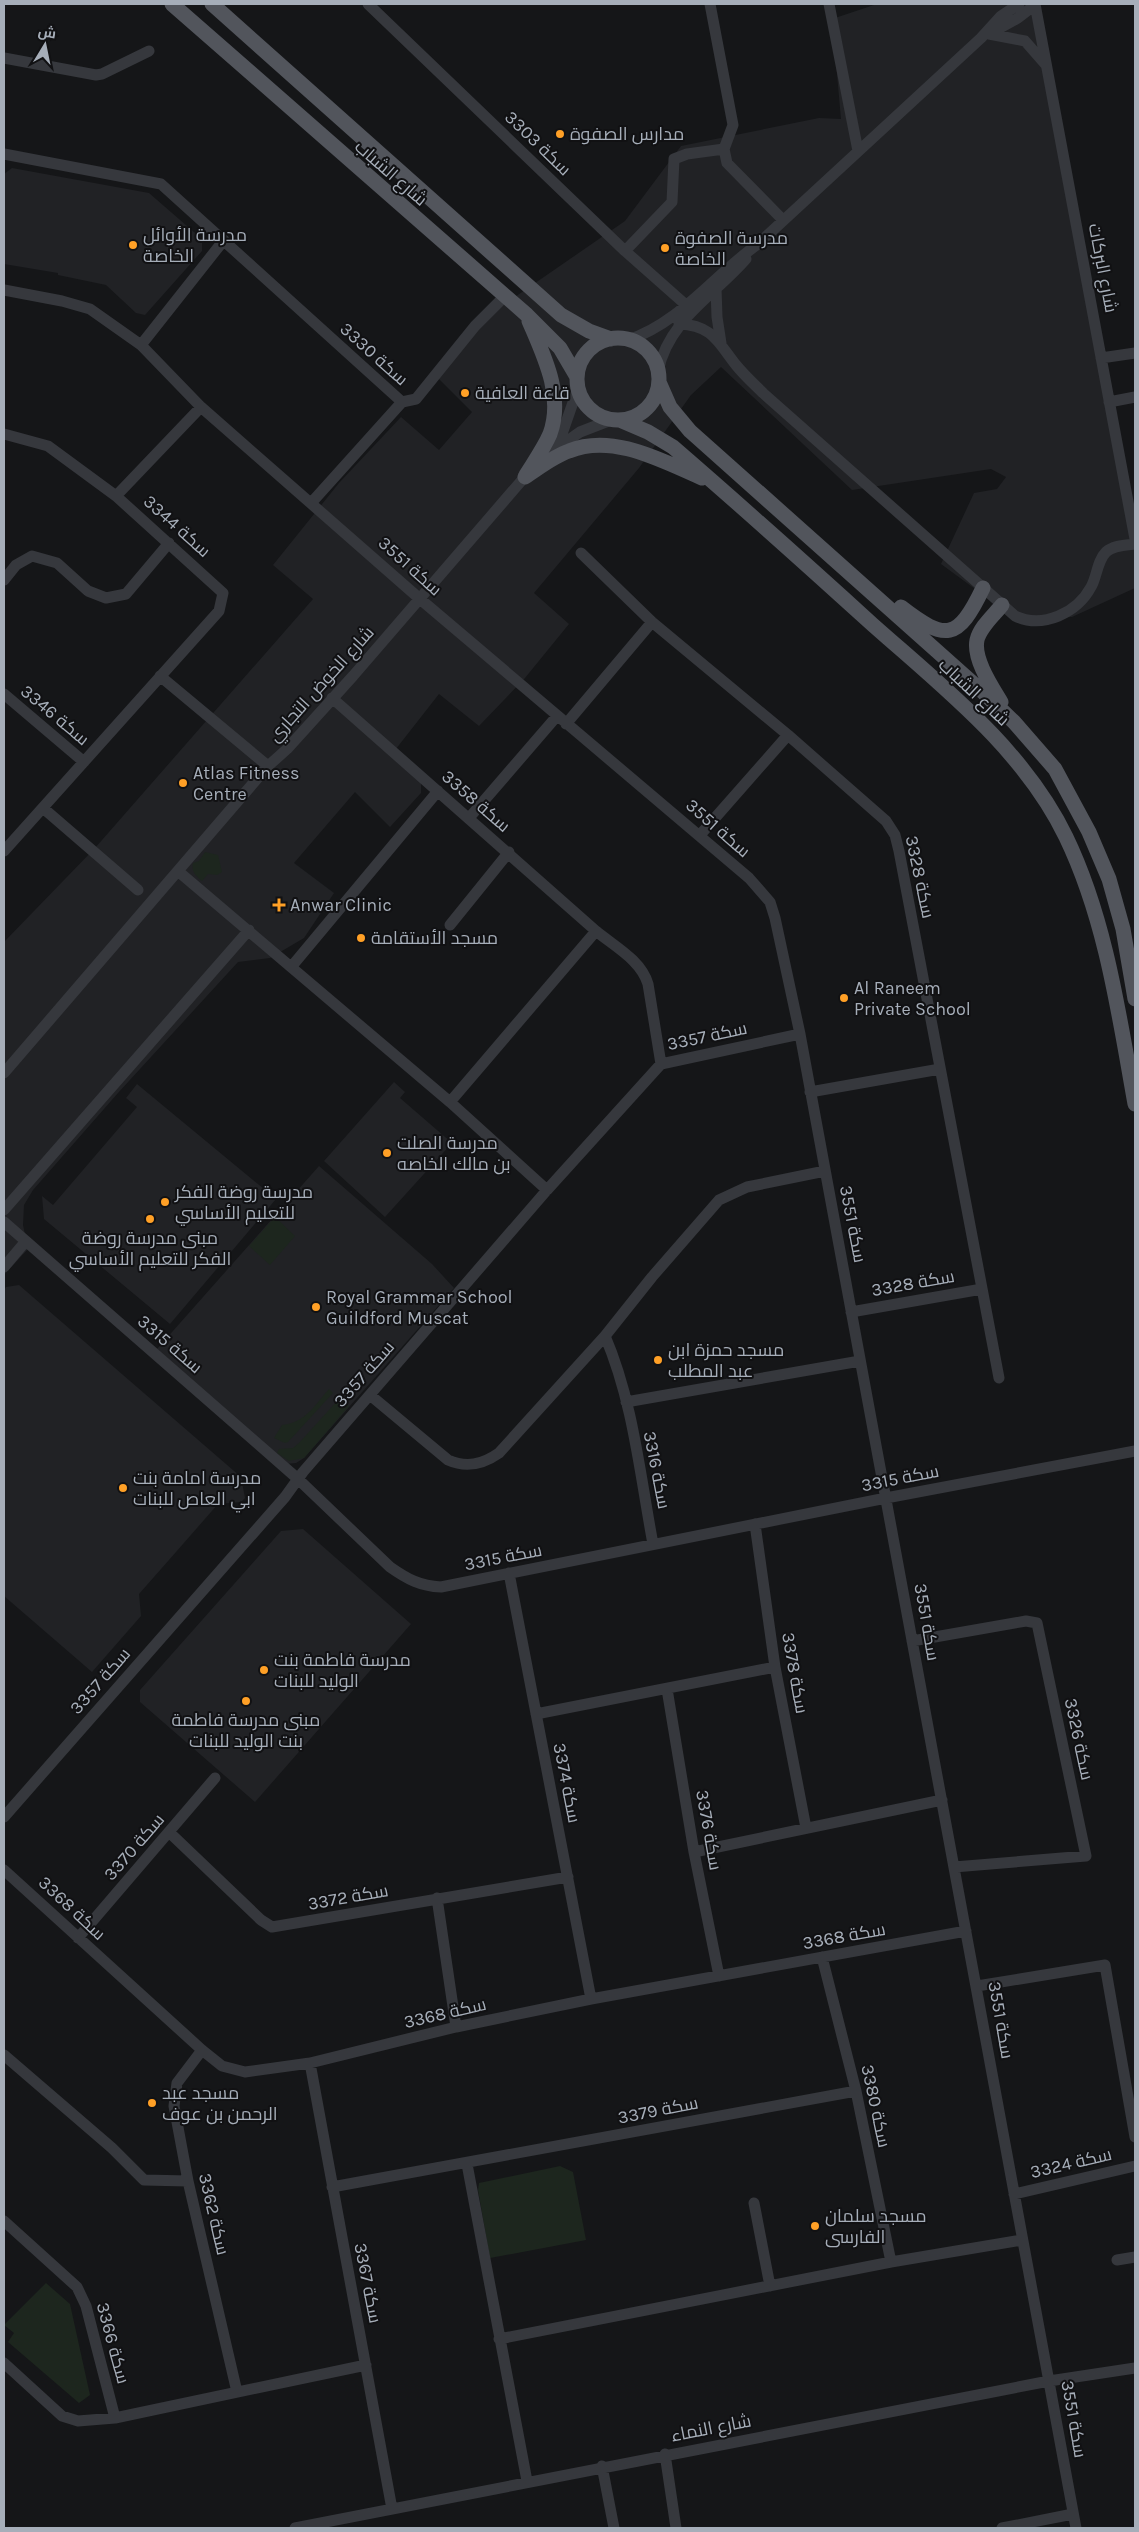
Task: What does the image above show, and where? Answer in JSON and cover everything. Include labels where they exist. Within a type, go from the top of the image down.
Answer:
[{"type":"main road","name":"شارع الشباب","points":[[172,4],[527,315],[560,348],[577,382]]},
{"type":"main road","name":"شارع الشباب","points":[[212,4],[561,315],[589,331],[611,339]]},
{"type":"main road","points":[[525,477],[550,433],[554,409],[554,391],[545,358],[527,315]]},
{"type":"main road","points":[[611,339],[628,340],[648,352],[658,377],[650,404],[642,412],[615,420],[602,417],[586,405],[577,382],[581,361],[591,348],[611,339]]},
{"type":"main road","name":"شارع الشباب","points":[[658,377],[670,406],[690,431],[1014,722],[1055,769],[1089,832],[1109,879],[1118,912],[1135,1000]]},
{"type":"main road","name":"شارع الشباب","points":[[615,420],[648,432],[673,447],[716,484],[948,692],[1000,742],[1041,794],[1065,836],[1086,883],[1116,998],[1135,1104]]},
{"type":"main road","points":[[525,477],[568,451],[586,446],[616,446],[640,452],[716,484]]},
{"type":"main road","points":[[837,562],[873,585],[927,627],[936,630],[954,629],[966,618],[983,588]]},
{"type":"main road","points":[[1002,605],[983,628],[977,640],[977,649],[985,676],[1014,722]]},
{"type":"street","name":"سكة 3303","points":[[368,4],[625,251],[686,305]]},
{"type":"street","points":[[710,4],[733,125],[724,149],[727,163],[783,220]]},
{"type":"street","points":[[829,4],[858,151]]},
{"type":"street","points":[[986,34],[1002,4]]},
{"type":"street","points":[[658,377],[665,346],[679,324],[783,220],[1019,4]]},
{"type":"street","points":[[986,34],[1018,18],[1035,4]]},
{"type":"street","name":"شارع البركات","points":[[1035,4],[1109,402],[1131,489],[1135,540]]},
{"type":"street","points":[[986,34],[1004,35],[1025,41],[1047,66]]},
{"type":"street","points":[[4,58],[96,75],[102,74],[148,52]]},
{"type":"street","points":[[625,251],[672,202],[674,159],[686,154],[724,149]]},
{"type":"street","name":"سكة 3330","points":[[4,154],[161,184],[402,402],[312,502]]},
{"type":"street","points":[[140,345],[224,240]]},
{"type":"street","points":[[628,340],[662,326],[729,265],[758,244]]},
{"type":"street","points":[[716,288],[717,317],[722,345]]},
{"type":"street","name":"سكة 3551","points":[[4,290],[90,309],[140,345],[201,407],[566,724],[700,835],[755,884],[770,902],[776,918],[800,1034],[1076,2528]]},
{"type":"street","points":[[402,402],[416,399],[475,326],[505,296]]},
{"type":"street","points":[[679,324],[704,328],[722,345],[744,375],[763,393],[1016,616],[1027,620],[1045,620],[1060,615],[1077,605],[1091,587],[1104,553],[1114,547],[1135,544]]},
{"type":"street","points":[[1102,358],[1135,353]]},
{"type":"street","name":"شارع الخوض التجاري","points":[[4,1073],[179,872],[268,766],[287,749],[562,434],[577,382]]},
{"type":"street","points":[[1109,402],[1135,397]]},
{"type":"street","name":"سكة 3344","points":[[116,496],[201,407]]},
{"type":"street","name":"شارع الخوض التجاري","points":[[525,477],[567,439],[615,420]]},
{"type":"street","name":"سكة 3344","points":[[4,434],[48,446],[116,496],[214,582],[223,593],[219,611],[160,676]]},
{"type":"street","points":[[4,580],[16,566],[32,556],[57,563],[88,591],[106,598],[126,594],[169,543]]},
{"type":"street","name":"سكة 3328","points":[[581,553],[652,622],[788,735],[886,821],[895,835],[999,1378]]},
{"type":"street","points":[[566,724],[652,622]]},
{"type":"street","points":[[4,851],[160,676],[268,766]]},
{"type":"street","name":"سكة 3346","points":[[4,694],[84,762]]},
{"type":"street","name":"سكة 3358","points":[[332,698],[509,852],[644,973],[660,1064]]},
{"type":"street","points":[[469,818],[557,716]]},
{"type":"street","points":[[700,835],[788,735]]},
{"type":"street","points":[[292,966],[438,791]]},
{"type":"street","points":[[42,808],[138,890]]},
{"type":"street","points":[[450,925],[509,852]]},
{"type":"street","points":[[179,872],[450,1102],[547,1190]]},
{"type":"street","points":[[4,1210],[249,930]]},
{"type":"street","points":[[450,1102],[596,931]]},
{"type":"street","name":"سكة 3357","points":[[4,1818],[285,1497],[370,1394],[547,1190],[660,1064],[800,1034]]},
{"type":"street","points":[[810,1092],[940,1069]]},
{"type":"street","points":[[370,1394],[448,1460],[460,1466],[488,1461],[499,1453],[605,1336],[719,1200],[747,1187],[825,1171]]},
{"type":"street","name":"سكة 3315","points":[[4,1222],[298,1479],[390,1567],[411,1580],[428,1586],[441,1587],[886,1498],[1135,1451]]},
{"type":"street","points":[[4,1267],[26,1242]]},
{"type":"street","name":"سكة 3328","points":[[851,1312],[982,1289]]},
{"type":"street","name":"سكة 3316","points":[[605,1336],[614,1358],[626,1402],[653,1544]]},
{"type":"street","points":[[626,1402],[860,1361]]},
{"type":"street","name":"سكة 3378","points":[[755,1524],[775,1667],[806,1828]]},
{"type":"street","name":"سكة 3374","points":[[509,1573],[591,1999]]},
{"type":"street","name":"سكة 3326","points":[[912,1641],[1026,1621],[1037,1623],[1086,1856],[954,1867]]},
{"type":"street","points":[[536,1714],[775,1667]]},
{"type":"street","name":"سكة 3376","points":[[666,1689],[694,1852],[719,1976]]},
{"type":"street","name":"سكة 3370","points":[[78,1938],[170,1833],[215,1778]]},
{"type":"street","points":[[694,1852],[942,1800]]},
{"type":"street","name":"سكة 3372","points":[[170,1833],[261,1920],[272,1927],[568,1877]]},
{"type":"street","name":"سكة 3368","points":[[4,1870],[202,2050],[222,2066],[245,2072],[310,2063],[456,2027],[591,1999],[966,1931]]},
{"type":"street","points":[[438,1898],[456,2027]]},
{"type":"street","name":"سكة 3380","points":[[822,1957],[856,2091],[891,2262]]},
{"type":"street","points":[[977,1986],[1105,1965],[1135,2137]]},
{"type":"street","name":"سكة 3362","points":[[202,2050],[181,2077],[175,2098],[188,2180],[237,2392]]},
{"type":"street","points":[[4,2055],[112,2148],[144,2180],[188,2180]]},
{"type":"street","name":"سكة 3367","points":[[310,2063],[392,2509]]},
{"type":"street","name":"سكة 3379","points":[[332,2187],[467,2164],[856,2091]]},
{"type":"street","points":[[467,2164],[527,2481]]},
{"type":"street","name":"سكة 3324","points":[[1014,2194],[1135,2166]]},
{"type":"street","points":[[754,2203],[770,2286]]},
{"type":"street","name":"سكة 3366","points":[[4,2221],[77,2287],[86,2306],[115,2418]]},
{"type":"street","points":[[499,2339],[891,2262],[1022,2240]]},
{"type":"street","points":[[1117,2260],[1135,2257]]},
{"type":"street","points":[[4,2363],[62,2416],[78,2421],[115,2418],[366,2365]]},
{"type":"street","name":"شارع النماء","points":[[301,2528],[602,2466],[1049,2380],[1135,2368]]},
{"type":"street","points":[[665,2454],[676,2528]]},
{"type":"street","points":[[602,2466],[614,2528]]},
{"type":"street","points":[[1002,2528],[1073,2514]]},
{"type":"shaded area","points":[[877,4],[1035,4],[1135,538],[1135,588],[1072,617],[1016,619],[941,564],[974,493],[997,489],[1006,477],[991,469],[852,490],[721,367],[691,395],[639,468],[534,593],[569,624],[525,678],[479,726],[439,694],[392,754],[421,779],[421,793],[390,827],[355,792],[294,863],[334,893],[304,938],[270,958],[238,962],[118,1093],[33,1190],[24,1205],[23,1225],[28,1249],[4,1275],[4,942],[95,848],[313,599],[273,565],[339,483],[401,417],[439,450],[472,412],[438,378],[486,317],[625,221],[681,146],[819,118],[841,119],[832,19]]},
{"type":"shaded area","name":"مدرسة الأوائل الخاصة","points":[[12,168],[149,193],[202,239],[202,251],[145,315],[136,313],[106,285],[58,275],[58,273],[4,264],[4,174]]},
{"type":"shaded area","points":[[205,852],[218,855],[222,872],[217,875],[208,874],[202,881],[195,874],[193,863],[199,861]]},
{"type":"shaded area","name":"مدرسة الصلت بن مالك الخاصه","points":[[394,1082],[405,1092],[400,1098],[452,1143],[385,1217],[324,1161]]},
{"type":"shaded area","name":"مدرسة روضة الفكر للتعليم الأساسي","points":[[137,1084],[276,1199],[170,1324],[44,1219],[42,1196],[53,1205],[137,1107],[126,1098]]},
{"type":"shaded area","name":"Royal Grammar School Guildford Muscat","points":[[319,1166],[432,1264],[454,1288],[304,1458],[296,1463],[286,1464],[157,1349]]},
{"type":"shaded area","points":[[275,1217],[295,1236],[270,1265],[249,1246]]},
{"type":"shaded area","name":"مدرسة امامة بنت ابي العاص للبنات","points":[[19,1285],[241,1477],[245,1498],[241,1502],[218,1504],[139,1594],[141,1616],[92,1672],[4,1596],[4,1290],[6,1287]]},
{"type":"shaded area","points":[[329,1389],[333,1393],[288,1442],[285,1443],[274,1438],[282,1425],[290,1424],[303,1417]]},
{"type":"shaded area","points":[[339,1399],[349,1406],[304,1458],[289,1461],[277,1453],[279,1449],[293,1448],[299,1443]]},
{"type":"shaded area","name":"مدرسة فاطمة بنت الوليد للبنات","points":[[303,1529],[411,1624],[255,1802],[140,1702],[140,1690],[281,1531]]},
{"type":"shaded area","points":[[560,2166],[573,2172],[586,2240],[490,2258],[478,2190],[479,2183]]},
{"type":"shaded area","points":[[46,2283],[70,2304],[90,2395],[79,2403],[8,2342],[14,2333],[4,2325]]},
{"type":"place","name":"مدارس الصفوة","points":[[560,134]]},
{"type":"place","name":"مدرسة الأوائل الخاصة","points":[[133,245]]},
{"type":"place","name":"مدرسة الصفوة الخاصة","points":[[665,248]]},
{"type":"place","name":"قاعة العافية","points":[[465,393]]},
{"type":"place","name":"Atlas Fitness Centre","points":[[183,783]]},
{"type":"place","name":"Anwar Clinic","points":[[279,905]]},
{"type":"place","name":"مسجد الأستقامة","points":[[361,938]]},
{"type":"place","name":"Al Raneem Private School","points":[[844,998]]},
{"type":"place","name":"مدرسة الصلت بن مالك الخاصه","points":[[387,1153]]},
{"type":"place","name":"مدرسة روضة الفكر للتعليم الأساسي","points":[[165,1202]]},
{"type":"place","name":"مبنى مدرسة روضة الفكر للتعليم الأساسي","points":[[150,1219]]},
{"type":"place","name":"Royal Grammar School Guildford Muscat","points":[[316,1307]]},
{"type":"place","name":"مسجد حمزة ابن عبد المطلب","points":[[658,1360]]},
{"type":"place","name":"مدرسة امامة بنت ابي العاص للبنات","points":[[123,1488]]},
{"type":"place","name":"مدرسة فاطمة بنت الوليد للبنات","points":[[264,1670]]},
{"type":"place","name":"مبنى مدرسة فاطمة بنت الوليد للبنات","points":[[246,1701]]},
{"type":"place","name":"مسجد عبد الرحمن بن عوف","points":[[152,2103]]},
{"type":"place","name":"مسجد سلمان الفارسى","points":[[815,2226]]}]
